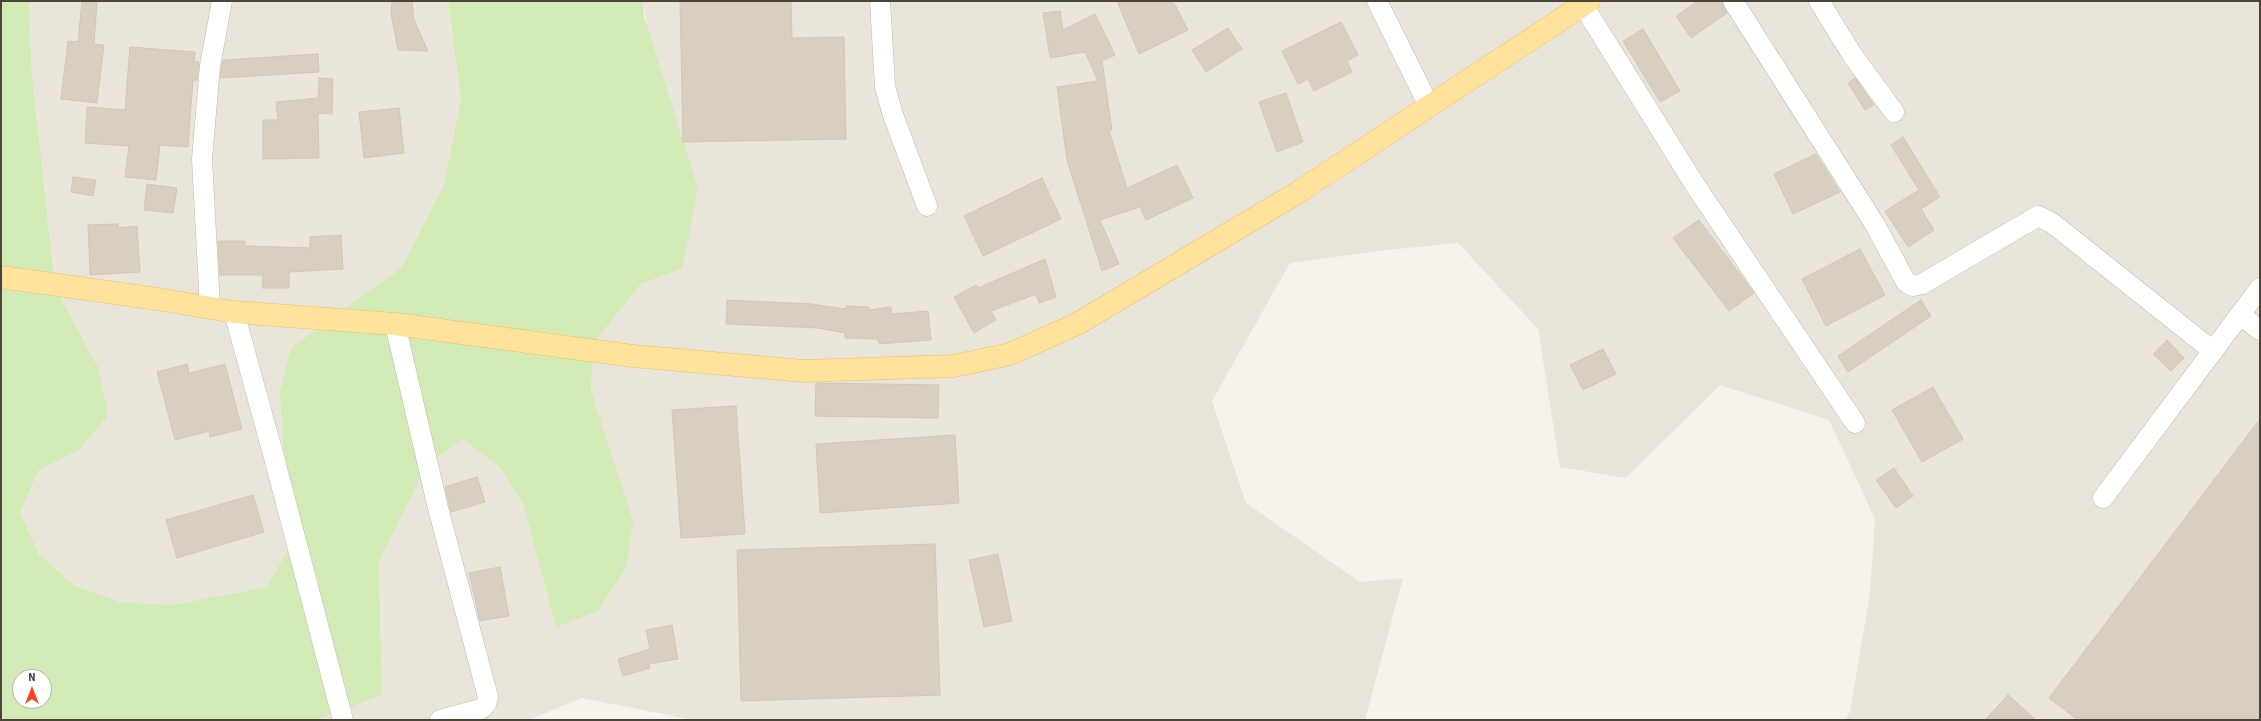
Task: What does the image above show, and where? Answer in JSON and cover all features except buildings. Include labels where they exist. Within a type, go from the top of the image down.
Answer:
[{"type":"main road","points":[[1,277],[234,312],[395,324],[633,356],[804,370],[954,366],[1010,354],[1077,324],[1297,193],[1586,3]]},
{"type":"street","points":[[210,308],[202,159],[210,66],[222,1]]},
{"type":"street","points":[[880,1],[880,28],[885,87],[893,115],[927,206]]},
{"type":"street","points":[[1377,1],[1429,106]]},
{"type":"street","points":[[1733,1],[1874,223],[1906,282],[1913,286],[1922,284],[2038,216],[2052,223],[2213,351]]},
{"type":"street","points":[[1819,1],[1853,56],[1894,112]]},
{"type":"street","points":[[1586,3],[1695,185],[1855,423]]},
{"type":"street","points":[[2103,498],[2260,288]]},
{"type":"street","points":[[234,312],[275,460],[343,720]]},
{"type":"street","points":[[2240,315],[2260,330]]},
{"type":"street","points":[[395,324],[438,508],[488,697],[486,704],[481,709],[440,720]]},
{"type":"shaded area","points":[[29,1],[448,1],[461,99],[444,185],[401,268],[292,348],[289,547],[267,587],[171,605],[120,602],[74,585],[39,554],[20,513],[38,471],[79,450],[98,367],[55,287],[32,75]]},
{"type":"shaded area","points":[[643,1],[2260,1],[2260,720],[1845,720],[1850,711],[1870,594],[1875,519],[1829,420],[1720,385],[1626,478],[1560,467],[1538,329],[1458,243],[1387,250],[1290,263],[1212,401],[1246,503],[1360,582],[1403,578],[1365,720],[693,720],[582,698],[528,720],[317,720],[382,695],[379,561],[427,465],[463,439],[500,468],[523,504],[556,627],[633,520],[591,390],[594,343],[641,284],[682,269]]},
{"type":"green space","points":[[1,1],[29,1],[32,75],[55,287],[98,367],[108,415],[79,450],[38,471],[20,513],[39,554],[74,585],[120,602],[171,605],[267,587],[289,547],[280,391],[292,347],[401,268],[444,185],[461,99],[448,1],[643,1],[644,16],[698,188],[682,269],[641,284],[594,343],[591,390],[633,520],[627,566],[598,611],[556,627],[523,504],[500,468],[463,439],[427,465],[379,561],[382,695],[317,720],[1,720]]}]
